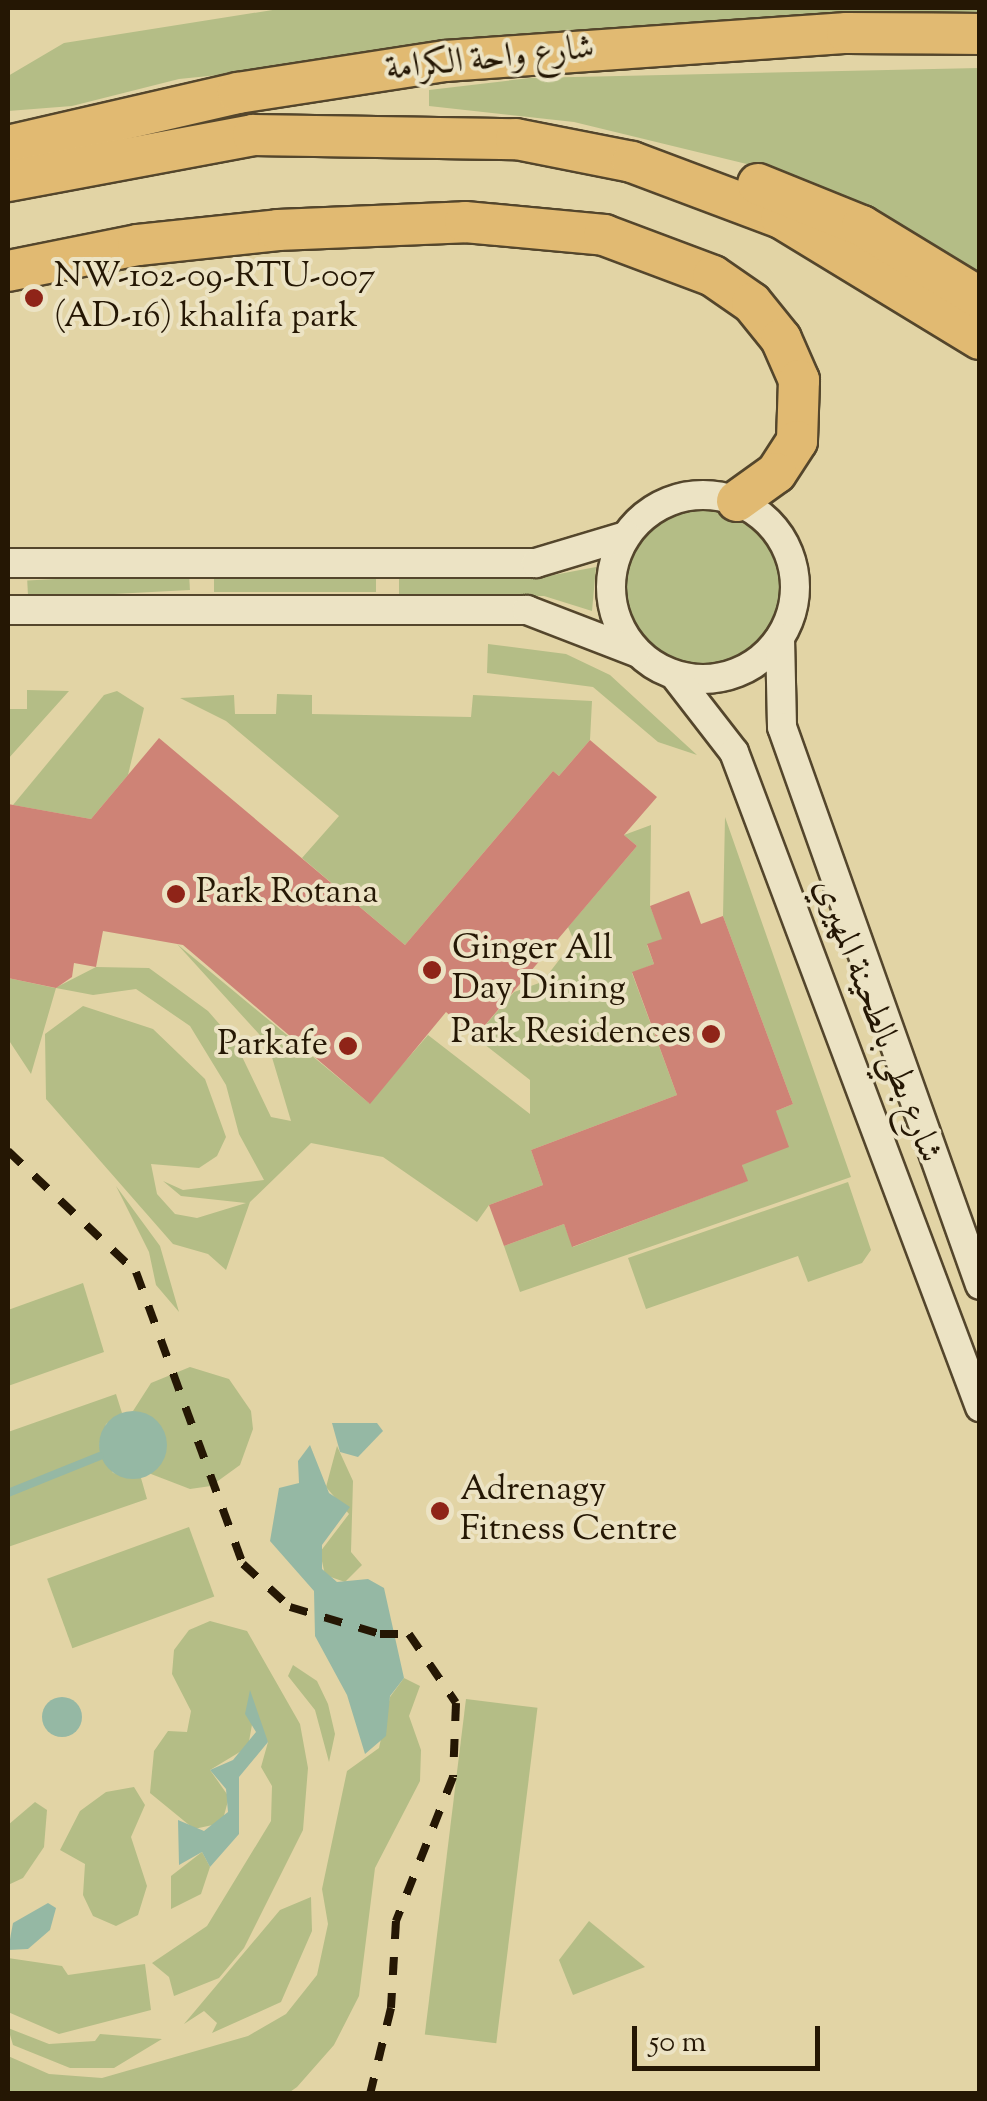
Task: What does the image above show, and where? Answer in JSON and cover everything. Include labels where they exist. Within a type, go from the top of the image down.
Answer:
[{"type":"highway","name":"شارع واحة الكرامة","points":[[8,146],[238,93],[444,61],[847,33],[980,34]]},
{"type":"highway","points":[[8,180],[253,135],[516,139],[799,198],[890,241],[980,298]]},
{"type":"highway","points":[[632,162],[781,218],[907,291],[980,339]]},
{"type":"highway","points":[[8,271],[138,244],[278,230],[464,222],[604,235],[713,276],[752,303],[781,339],[799,380],[797,441],[776,473],[737,501]]},
{"type":"highway","points":[[907,291],[980,360]]},
{"type":"street","points":[[8,563],[536,562],[626,536],[675,499],[737,501],[760,514],[791,559],[794,599],[780,638],[745,670],[710,679],[675,676],[636,652],[527,610],[8,610]]},
{"type":"street","points":[[626,536],[610,596],[636,652]]},
{"type":"street","name":"شارع بطي بالطحينة المهيري","points":[[780,638],[782,728],[980,1286]]},
{"type":"street","name":"شارع بطي بالطحينة المهيري","points":[[675,676],[734,752],[980,1407]]},
{"type":"green space","points":[[285,8],[979,8],[979,29],[768,20],[179,79],[72,106],[8,111],[8,76],[64,43]]},
{"type":"green space","points":[[979,68],[979,275],[755,166],[574,122],[429,106],[429,90],[530,78]]},
{"type":"green space","points":[[703,505],[734,511],[760,529],[778,555],[784,586],[778,617],[760,643],[734,661],[703,667],[672,661],[646,643],[628,617],[622,586],[628,555],[646,529],[672,511]]},
{"type":"green space","points":[[596,567],[592,611],[544,596],[399,595],[399,577],[543,577]]},
{"type":"green space","points":[[189,572],[190,590],[28,598],[27,580]]},
{"type":"green space","points":[[214,574],[376,574],[376,592],[214,592]]},
{"type":"green space","points":[[488,644],[566,654],[610,675],[697,755],[658,742],[593,687],[487,673]]},
{"type":"green space","points":[[27,690],[69,691],[8,759],[8,709],[27,709]]},
{"type":"green space","points":[[117,691],[144,708],[128,775],[91,819],[13,805],[104,695]]},
{"type":"green space","points":[[277,694],[312,695],[312,714],[471,717],[473,695],[592,701],[590,740],[559,776],[553,771],[405,945],[302,858],[339,816],[226,721],[180,698],[234,695],[235,714],[276,714]]},
{"type":"green space","points":[[725,817],[851,1177],[520,1292],[504,1246],[564,1224],[573,1247],[747,1181],[742,1165],[776,1111],[793,1104],[723,916]]},
{"type":"green space","points":[[651,825],[650,906],[663,939],[647,945],[654,964],[632,973],[677,1095],[531,1150],[543,1185],[489,1205],[477,1222],[383,1157],[311,1143],[250,1202],[226,1270],[208,1254],[173,1244],[46,1099],[45,1034],[83,1006],[153,1029],[205,1079],[226,1137],[217,1156],[199,1168],[151,1164],[157,1194],[175,1214],[197,1218],[246,1203],[181,1196],[163,1181],[183,1190],[264,1180],[239,1134],[226,1085],[190,1026],[136,989],[93,995],[56,988],[31,1074],[8,1039],[8,978],[55,988],[96,967],[149,968],[208,1011],[235,1042],[271,1117],[291,1121],[268,1044],[177,944],[369,1103],[428,1035],[530,1114],[530,1080],[475,1037],[514,992],[542,982],[574,941],[568,927],[637,846],[624,835]]},
{"type":"green space","points":[[848,1182],[871,1250],[862,1263],[808,1282],[798,1256],[646,1309],[628,1258]]},
{"type":"green space","points":[[116,1186],[160,1246],[179,1312],[156,1285],[149,1252]]},
{"type":"green space","points":[[83,1283],[104,1352],[8,1386],[8,1310]]},
{"type":"green space","points":[[190,1367],[229,1379],[251,1411],[253,1429],[240,1465],[211,1486],[190,1489],[151,1474],[156,1421],[133,1411],[151,1383]]},
{"type":"green space","points":[[116,1394],[122,1413],[106,1424],[99,1445],[113,1473],[141,1478],[147,1499],[8,1547],[8,1432]]},
{"type":"green space","points":[[337,1446],[353,1481],[351,1552],[362,1565],[345,1582],[325,1575],[320,1552],[349,1514],[326,1487]]},
{"type":"green space","points":[[189,1527],[214,1597],[72,1648],[47,1579]]},
{"type":"green space","points":[[210,1621],[247,1631],[300,1724],[308,1768],[303,1830],[244,1948],[219,1978],[174,1996],[169,1977],[152,1963],[207,1926],[271,1821],[272,1786],[261,1767],[268,1742],[253,1719],[248,1747],[210,1770],[229,1797],[222,1823],[194,1829],[150,1793],[154,1751],[168,1731],[187,1732],[191,1711],[172,1674],[174,1650],[189,1630]]},
{"type":"green space","points":[[293,1665],[317,1681],[328,1704],[335,1734],[329,1762],[315,1710],[288,1676]]},
{"type":"green space","points":[[404,1678],[420,1686],[409,1716],[421,1750],[420,1781],[375,1868],[359,1996],[334,2045],[297,2087],[287,2094],[8,2093],[8,2056],[49,2074],[102,2078],[248,2036],[286,2014],[317,1975],[328,1924],[322,1889],[347,1771],[379,1748],[390,1697]]},
{"type":"green space","points":[[466,1699],[537,1708],[496,2043],[425,2034]]},
{"type":"green space","points":[[134,1787],[145,1805],[131,1837],[147,1886],[138,1915],[116,1926],[93,1916],[83,1895],[85,1864],[60,1850],[80,1811],[106,1792]]},
{"type":"green space","points":[[35,1802],[47,1810],[44,1847],[23,1878],[8,1885],[8,1825]]},
{"type":"green space","points":[[202,1852],[210,1867],[201,1894],[171,1909],[171,1876]]},
{"type":"green space","points":[[311,1897],[312,1931],[281,2002],[212,2033],[217,2023],[204,2011],[184,2024],[280,1910]]},
{"type":"green space","points":[[589,1921],[645,1967],[573,1995],[559,1960]]},
{"type":"green space","points":[[8,1958],[62,1966],[68,1975],[145,1964],[151,2010],[59,2034],[8,2012]]},
{"type":"green space","points":[[8,2028],[49,2044],[95,2041],[100,2034],[162,2039],[114,2068],[70,2068],[13,2045]]},
{"type":"shaded area","points":[[133,1411],[157,1421],[167,1445],[157,1469],[133,1479],[109,1469],[99,1445],[109,1421]]},
{"type":"shaded area","points":[[332,1423],[377,1423],[383,1431],[358,1457],[340,1452]]},
{"type":"shaded area","points":[[310,1445],[329,1493],[350,1507],[322,1545],[322,1569],[337,1582],[368,1579],[384,1588],[404,1678],[390,1696],[386,1736],[365,1754],[347,1695],[315,1636],[314,1591],[270,1541],[279,1488],[299,1483],[298,1461]]},
{"type":"shaded area","points":[[250,1690],[268,1742],[239,1777],[239,1834],[210,1867],[202,1852],[179,1865],[178,1820],[204,1831],[228,1812],[226,1789],[210,1770],[233,1760],[256,1732],[245,1714]]},
{"type":"shaded area","points":[[62,1697],[76,1703],[82,1717],[76,1731],[62,1737],[48,1731],[42,1717],[48,1703]]},
{"type":"shaded area","points":[[48,1903],[56,1908],[50,1930],[28,1949],[8,1950],[13,1923]]},
{"type":"building","name":"Park Rotana","points":[[159,738],[405,945],[553,771],[559,776],[590,740],[657,797],[624,835],[637,846],[475,1037],[446,1012],[370,1104],[183,945],[103,931],[96,967],[74,963],[72,977],[56,988],[8,978],[8,804],[91,819]]},
{"type":"building","name":"Park Residences","points":[[689,891],[701,924],[723,916],[793,1104],[776,1111],[789,1147],[742,1165],[748,1181],[572,1247],[564,1224],[504,1246],[489,1205],[543,1185],[531,1150],[677,1095],[632,972],[654,964],[647,944],[662,939],[650,906]]},
{"type":"waterway","points":[[8,1493],[100,1456]]},
{"type":"railway","points":[[8,1151],[136,1272],[243,1564],[290,1607],[380,1634],[409,1634],[456,1703],[453,1777],[396,1921],[391,2008],[370,2094]]},
{"type":"place","name":"NW-102-09-RTU-007 (AD-16) khalifa park","points":[[34,298]]},
{"type":"place","name":"Park Rotana","points":[[176,894]]},
{"type":"place","name":"Ginger All Day Dining","points":[[432,970]]},
{"type":"place","name":"Park Residences","points":[[711,1034]]},
{"type":"place","name":"Parkafe","points":[[348,1046]]},
{"type":"place","name":"Adrenagy Fitness Centre","points":[[440,1511]]}]
